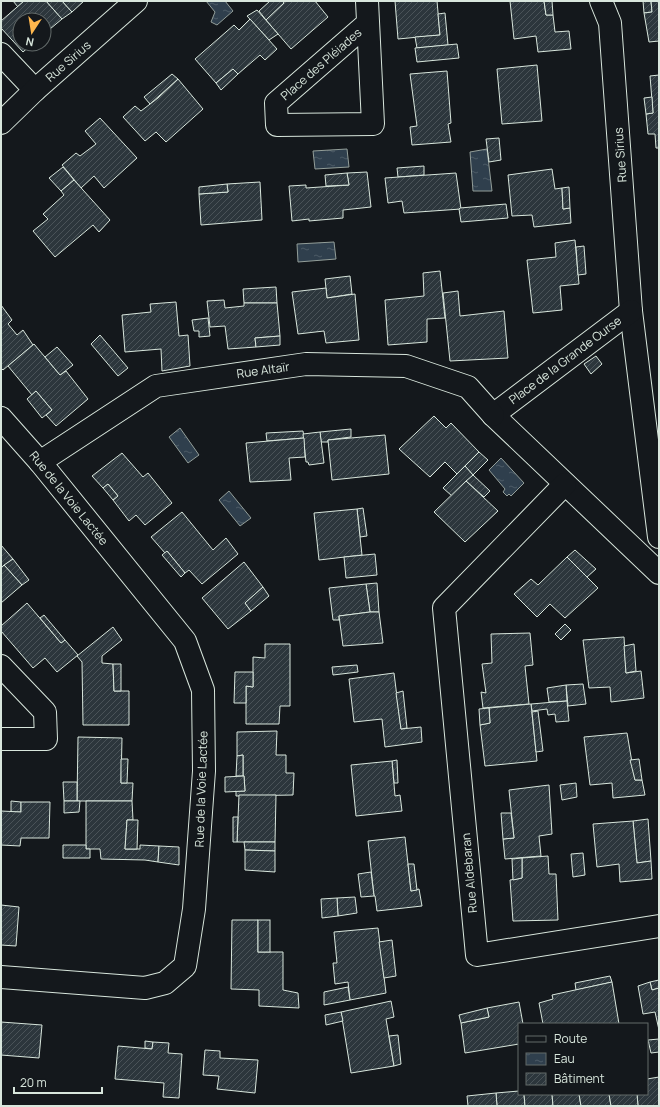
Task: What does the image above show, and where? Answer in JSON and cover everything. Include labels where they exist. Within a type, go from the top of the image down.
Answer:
[{"type":"street","name":"Rue Sirius","points":[[1,123],[35,90],[136,1]]},
{"type":"street","name":"Place des Pléiades","points":[[367,1],[373,124],[277,125],[276,103],[368,23]]},
{"type":"street","name":"Rue Sirius","points":[[601,1],[610,23],[631,311]]},
{"type":"street","points":[[1,54],[35,90]]},
{"type":"street","name":"Place de la Grande Ourse","points":[[493,415],[631,311],[659,537]]},
{"type":"street","name":"Rue Altaïr","points":[[40,462],[156,386],[306,364],[406,366],[468,388],[493,415]]},
{"type":"street","points":[[493,415],[659,573]]},
{"type":"street","name":"Rue de la Voie Lactée","points":[[1,418],[40,462],[184,641],[203,690],[204,771],[194,909],[185,966],[165,983],[145,988],[1,977]]},
{"type":"street","name":"Rue Aldebaran","points":[[565,484],[444,608],[477,955],[659,926]]},
{"type":"street","points":[[1,666],[45,712],[46,739],[1,739]]},
{"type":"water","points":[[206,1],[225,1],[233,11],[217,25],[211,22],[215,12]]},
{"type":"water","points":[[347,149],[349,167],[315,169],[313,151]]},
{"type":"water","points":[[487,149],[492,191],[473,191],[470,152]]},
{"type":"water","points":[[334,242],[336,259],[298,262],[297,244]]},
{"type":"water","points":[[180,428],[199,455],[188,463],[169,437]]},
{"type":"water","points":[[501,458],[524,483],[511,496],[509,494],[507,496],[503,492],[505,489],[489,470]]},
{"type":"water","points":[[229,491],[251,518],[240,526],[219,500]]},
{"type":"building","points":[[13,1],[24,1],[18,7]]},
{"type":"building","points":[[24,1],[46,1],[62,19],[52,27],[52,12],[12,12],[12,40],[1,28],[1,21]]},
{"type":"building","points":[[46,1],[62,1],[72,12],[62,19]]},
{"type":"building","points":[[62,1],[84,1],[72,12]]},
{"type":"building","points":[[270,1],[283,1],[284,3],[266,20],[259,11]]},
{"type":"building","points":[[283,1],[315,1],[328,17],[291,49],[266,20],[284,3]]},
{"type":"building","points":[[395,1],[437,1],[440,35],[398,39]]},
{"type":"building","points":[[510,1],[544,1],[546,15],[553,15],[555,32],[569,31],[571,49],[538,52],[536,36],[514,39]]},
{"type":"building","points":[[544,1],[552,1],[553,15],[546,15]]},
{"type":"building","points":[[643,1],[651,1],[652,12],[644,13]]},
{"type":"building","points":[[651,1],[659,1],[659,41],[649,42],[644,13],[652,12]]},
{"type":"building","points":[[257,10],[278,34],[269,40],[247,16]]},
{"type":"building","points":[[445,13],[448,45],[417,48],[415,37],[440,35],[438,14]]},
{"type":"building","points":[[250,19],[277,49],[265,60],[260,55],[238,74],[233,69],[216,83],[195,59],[234,25],[239,30]]},
{"type":"building","points":[[457,44],[459,58],[417,62],[415,48]]},
{"type":"building","points":[[537,65],[542,121],[502,124],[497,69]]},
{"type":"building","points":[[233,69],[238,74],[221,90],[216,83]]},
{"type":"building","points":[[447,71],[451,123],[448,124],[451,142],[412,145],[410,127],[417,126],[410,74]]},
{"type":"building","points":[[172,74],[178,79],[150,104],[144,97]]},
{"type":"building","points":[[659,75],[659,148],[656,148],[655,134],[648,134],[646,114],[653,113],[650,76]]},
{"type":"building","points":[[178,79],[203,109],[166,142],[156,132],[145,141],[123,117],[135,106],[141,111],[158,98]]},
{"type":"building","points":[[652,97],[653,113],[646,114],[644,98]]},
{"type":"building","points":[[100,118],[137,158],[104,188],[94,176],[81,188],[62,165],[76,153],[80,156],[96,144],[85,131]]},
{"type":"building","points":[[499,138],[501,160],[489,162],[486,139]]},
{"type":"building","points":[[424,166],[424,175],[398,177],[397,168]]},
{"type":"building","points":[[63,167],[74,180],[61,191],[49,178]]},
{"type":"building","points":[[552,169],[555,189],[562,188],[563,209],[570,208],[571,223],[534,227],[532,215],[512,216],[508,175]]},
{"type":"building","points":[[367,172],[371,207],[343,210],[343,218],[292,221],[289,186],[306,185],[306,188],[349,185],[347,173]]},
{"type":"building","points":[[347,173],[349,185],[326,186],[325,175]]},
{"type":"building","points":[[456,173],[461,209],[404,213],[402,201],[388,203],[385,178]]},
{"type":"building","points":[[74,180],[110,220],[99,232],[93,225],[55,257],[33,231],[48,219],[43,214],[64,195],[61,191]]},
{"type":"building","points":[[260,182],[262,220],[201,225],[199,194],[228,192],[227,184]]},
{"type":"building","points":[[227,184],[228,192],[199,194],[199,187]]},
{"type":"building","points":[[569,187],[570,208],[563,209],[562,188]]},
{"type":"building","points":[[506,204],[508,218],[461,222],[460,208]]},
{"type":"building","points":[[575,240],[579,284],[560,286],[562,310],[533,313],[527,260],[556,257],[555,243]]},
{"type":"building","points":[[584,246],[586,274],[578,275],[576,247]]},
{"type":"building","points":[[440,271],[445,318],[427,319],[427,342],[388,345],[385,300],[424,296],[423,273]]},
{"type":"building","points":[[350,276],[352,294],[327,298],[325,279]]},
{"type":"building","points":[[276,287],[277,303],[244,303],[243,289]]},
{"type":"building","points":[[326,288],[327,298],[355,294],[359,340],[326,343],[324,331],[298,334],[292,292]]},
{"type":"building","points":[[458,291],[460,316],[504,311],[508,358],[450,361],[443,293]]},
{"type":"building","points":[[224,300],[225,308],[244,306],[244,303],[277,303],[280,336],[255,338],[256,347],[228,349],[225,326],[210,327],[207,301]]},
{"type":"building","points":[[176,302],[179,336],[188,335],[190,366],[162,371],[161,349],[125,352],[122,315],[151,312],[150,304]]},
{"type":"building","points":[[1,305],[12,320],[8,324],[17,335],[23,330],[33,345],[3,370],[1,368]]},
{"type":"building","points":[[208,318],[210,336],[199,337],[199,331],[194,331],[192,320]]},
{"type":"building","points":[[100,335],[128,368],[118,376],[91,344]]},
{"type":"building","points":[[280,336],[280,345],[256,347],[255,338]]},
{"type":"building","points":[[34,344],[60,375],[66,371],[88,399],[56,426],[46,415],[52,410],[36,391],[32,395],[8,366]]},
{"type":"building","points":[[57,347],[73,365],[60,375],[45,357]]},
{"type":"building","points":[[596,356],[602,364],[591,374],[584,364]]},
{"type":"building","points":[[36,391],[52,410],[42,418],[27,399]]},
{"type":"building","points":[[434,416],[446,428],[451,423],[479,452],[457,474],[445,462],[430,477],[399,449]]},
{"type":"building","points":[[351,429],[351,437],[321,442],[320,432]]},
{"type":"building","points":[[303,431],[304,438],[267,441],[266,433]]},
{"type":"building","points":[[320,432],[324,463],[309,465],[308,462],[306,462],[303,434]]},
{"type":"building","points":[[385,435],[389,474],[332,480],[328,440]]},
{"type":"building","points":[[304,438],[305,457],[289,458],[291,480],[250,482],[246,443]]},
{"type":"building","points":[[479,452],[488,460],[473,475],[465,466]]},
{"type":"building","points":[[122,453],[143,477],[148,473],[172,503],[145,525],[136,515],[129,521],[113,500],[118,496],[108,484],[103,488],[92,476]]},
{"type":"building","points":[[465,466],[473,475],[452,496],[443,488]]},
{"type":"building","points":[[473,475],[490,491],[484,497],[466,481]]},
{"type":"building","points":[[466,481],[498,511],[465,542],[434,512]]},
{"type":"building","points":[[108,484],[118,496],[113,500],[103,488]]},
{"type":"building","points":[[363,508],[367,536],[360,537],[357,509]]},
{"type":"building","points":[[357,509],[362,555],[319,560],[314,513]]},
{"type":"building","points":[[182,512],[213,550],[226,538],[238,554],[202,584],[189,570],[185,573],[167,551],[165,553],[151,537]]},
{"type":"building","points":[[1,545],[13,559],[1,568]]},
{"type":"building","points":[[575,550],[596,569],[587,577],[567,557]]},
{"type":"building","points":[[167,551],[185,573],[181,577],[162,555]]},
{"type":"building","points":[[375,554],[377,575],[346,578],[344,557]]},
{"type":"building","points":[[567,557],[598,588],[565,618],[550,604],[537,617],[514,594],[531,579],[538,585]]},
{"type":"building","points":[[13,559],[29,580],[22,585],[4,565]]},
{"type":"building","points":[[244,562],[263,587],[245,603],[251,611],[228,629],[202,598]]},
{"type":"building","points":[[4,565],[22,585],[1,603],[1,568]]},
{"type":"building","points":[[377,583],[379,612],[370,612],[366,584]]},
{"type":"building","points":[[366,584],[370,612],[339,616],[339,620],[333,620],[329,588]]},
{"type":"building","points":[[263,587],[269,596],[251,611],[245,603]]},
{"type":"building","points":[[27,603],[61,643],[65,640],[78,655],[57,672],[45,658],[33,668],[1,631],[1,626]]},
{"type":"building","points":[[379,612],[383,643],[343,646],[339,616]]},
{"type":"building","points":[[44,615],[65,640],[61,643],[40,618]]},
{"type":"building","points":[[565,624],[571,630],[561,640],[555,634]]},
{"type":"building","points":[[113,627],[122,640],[102,656],[102,663],[113,664],[114,691],[129,691],[129,725],[83,725],[82,662],[77,656]]},
{"type":"building","points":[[530,633],[533,665],[525,666],[529,704],[483,708],[481,692],[486,693],[482,664],[492,663],[491,634]]},
{"type":"building","points":[[624,637],[626,673],[641,671],[644,698],[611,702],[610,687],[589,688],[583,640]]},
{"type":"building","points":[[265,644],[290,644],[290,706],[280,706],[279,724],[246,724],[246,686],[253,687],[253,657],[265,658]]},
{"type":"building","points":[[634,644],[636,671],[626,673],[624,646]]},
{"type":"building","points":[[113,664],[121,664],[121,691],[114,691]]},
{"type":"building","points":[[357,665],[358,672],[333,675],[332,667]]},
{"type":"building","points":[[235,672],[253,672],[253,687],[246,686],[246,703],[234,703]]},
{"type":"building","points":[[394,673],[401,729],[421,727],[422,742],[385,747],[382,719],[354,722],[349,679]]},
{"type":"building","points":[[583,684],[586,704],[568,706],[566,685]]},
{"type":"building","points":[[566,685],[567,701],[549,702],[547,688]]},
{"type":"building","points":[[403,691],[407,728],[401,729],[396,693]]},
{"type":"building","points":[[567,701],[569,721],[556,722],[555,714],[548,715],[547,709],[532,711],[531,704]]},
{"type":"building","points":[[531,704],[537,761],[485,766],[480,725],[490,723],[489,708]]},
{"type":"building","points":[[489,708],[490,723],[480,725],[479,709]]},
{"type":"building","points":[[538,711],[543,751],[536,752],[532,712]]},
{"type":"building","points":[[277,731],[276,755],[286,755],[286,773],[294,773],[293,795],[236,796],[236,791],[245,791],[243,755],[237,756],[237,732]]},
{"type":"building","points":[[627,733],[635,780],[642,780],[645,795],[613,798],[612,783],[590,785],[584,737]]},
{"type":"building","points":[[78,737],[122,738],[121,783],[133,783],[132,801],[77,801]]},
{"type":"building","points":[[243,755],[243,776],[236,776],[237,756]]},
{"type":"building","points":[[121,759],[128,759],[127,783],[121,783]]},
{"type":"building","points":[[639,759],[642,780],[635,780],[630,760]]},
{"type":"building","points":[[397,760],[398,783],[394,783],[392,761]]},
{"type":"building","points":[[392,761],[395,796],[400,795],[402,811],[356,816],[351,765]]},
{"type":"building","points":[[244,776],[245,791],[225,792],[225,777]]},
{"type":"building","points":[[63,782],[77,782],[77,801],[64,801]]},
{"type":"building","points":[[576,783],[577,797],[562,800],[560,785]]},
{"type":"building","points":[[549,785],[552,834],[539,836],[541,856],[505,859],[503,839],[514,838],[509,790]]},
{"type":"building","points":[[239,795],[276,795],[275,842],[237,842]]},
{"type":"building","points":[[11,801],[21,802],[21,812],[11,812]]},
{"type":"building","points":[[64,801],[80,801],[79,812],[64,813]]},
{"type":"building","points":[[86,801],[132,801],[133,820],[127,820],[125,849],[140,849],[140,845],[159,846],[158,862],[145,860],[101,859],[100,849],[86,849]]},
{"type":"building","points":[[21,802],[50,802],[49,838],[21,838],[20,846],[1,845],[1,811],[21,812]]},
{"type":"building","points":[[501,813],[511,813],[514,838],[503,839]]},
{"type":"building","points":[[233,817],[238,817],[237,842],[233,842]]},
{"type":"building","points":[[648,819],[651,861],[637,863],[633,821]]},
{"type":"building","points":[[127,820],[138,820],[137,849],[125,849]]},
{"type":"building","points":[[633,821],[637,863],[651,861],[652,879],[620,882],[619,864],[597,867],[593,824]]},
{"type":"building","points":[[405,837],[411,891],[419,889],[422,906],[377,911],[368,841]]},
{"type":"building","points":[[244,842],[275,842],[275,851],[245,850]]},
{"type":"building","points":[[63,845],[86,845],[86,849],[90,849],[90,858],[63,858]]},
{"type":"building","points":[[159,846],[179,847],[179,865],[158,862]]},
{"type":"building","points":[[245,850],[275,851],[275,872],[245,870]]},
{"type":"building","points":[[583,853],[585,875],[573,877],[571,854]]},
{"type":"building","points":[[548,856],[549,874],[556,874],[558,920],[513,921],[510,880],[522,878],[522,858]]},
{"type":"building","points":[[522,858],[522,878],[513,880],[512,859]]},
{"type":"building","points":[[408,864],[414,864],[417,890],[411,891]]},
{"type":"building","points":[[371,872],[374,896],[361,897],[358,874]]},
{"type":"building","points":[[355,897],[357,913],[338,916],[337,898]]},
{"type":"building","points":[[337,898],[338,916],[322,918],[321,899]]},
{"type":"building","points":[[1,905],[19,907],[16,946],[1,945]]},
{"type":"building","points":[[232,920],[258,920],[258,952],[283,952],[283,990],[298,993],[299,1008],[259,1006],[259,990],[231,989]]},
{"type":"building","points":[[258,920],[270,920],[270,952],[258,952]]},
{"type":"building","points":[[378,928],[386,993],[350,1000],[348,982],[335,984],[333,963],[337,963],[334,932]]},
{"type":"building","points":[[392,940],[396,976],[384,978],[379,942]]},
{"type":"building","points":[[610,976],[612,982],[576,990],[575,983]]},
{"type":"building","points":[[659,980],[659,988],[652,990],[650,982]]},
{"type":"building","points":[[612,982],[619,1023],[543,1023],[539,1003],[553,999],[552,995]]},
{"type":"building","points":[[650,982],[652,990],[659,988],[659,1030],[655,1012],[643,1014],[638,986]]},
{"type":"building","points":[[348,987],[350,1000],[324,1005],[324,992]]},
{"type":"building","points":[[391,1001],[394,1017],[386,1019],[394,1066],[351,1073],[341,1012]]},
{"type":"building","points":[[519,1002],[523,1023],[518,1023],[518,1044],[465,1053],[461,1023],[489,1017],[487,1008]]},
{"type":"building","points":[[487,1008],[489,1017],[461,1023],[459,1015]]},
{"type":"building","points":[[341,1012],[343,1021],[326,1025],[325,1015]]},
{"type":"building","points":[[1,1022],[42,1025],[39,1058],[1,1055]]},
{"type":"building","points":[[398,1035],[401,1064],[394,1066],[389,1036]]},
{"type":"building","points":[[659,1039],[659,1052],[651,1053],[648,1040]]},
{"type":"building","points":[[145,1041],[153,1042],[152,1049],[145,1048]]},
{"type":"building","points":[[153,1042],[169,1043],[168,1053],[182,1054],[179,1098],[163,1097],[164,1083],[115,1079],[118,1046],[152,1049]]},
{"type":"building","points":[[205,1050],[220,1051],[220,1058],[258,1060],[255,1093],[217,1089],[219,1076],[203,1075]]},
{"type":"building","points":[[659,1077],[659,1106],[638,1106],[637,1095],[648,1095],[648,1079]]},
{"type":"building","points":[[518,1091],[518,1095],[524,1095],[525,1106],[497,1106],[496,1093]]},
{"type":"building","points":[[496,1093],[497,1106],[468,1106],[467,1096]]},
{"type":"building","points":[[524,1095],[552,1095],[553,1106],[525,1106]]},
{"type":"building","points":[[552,1095],[579,1095],[581,1106],[553,1106]]},
{"type":"building","points":[[579,1095],[609,1095],[611,1106],[581,1106]]},
{"type":"building","points":[[609,1095],[637,1095],[638,1106],[611,1106]]}]
